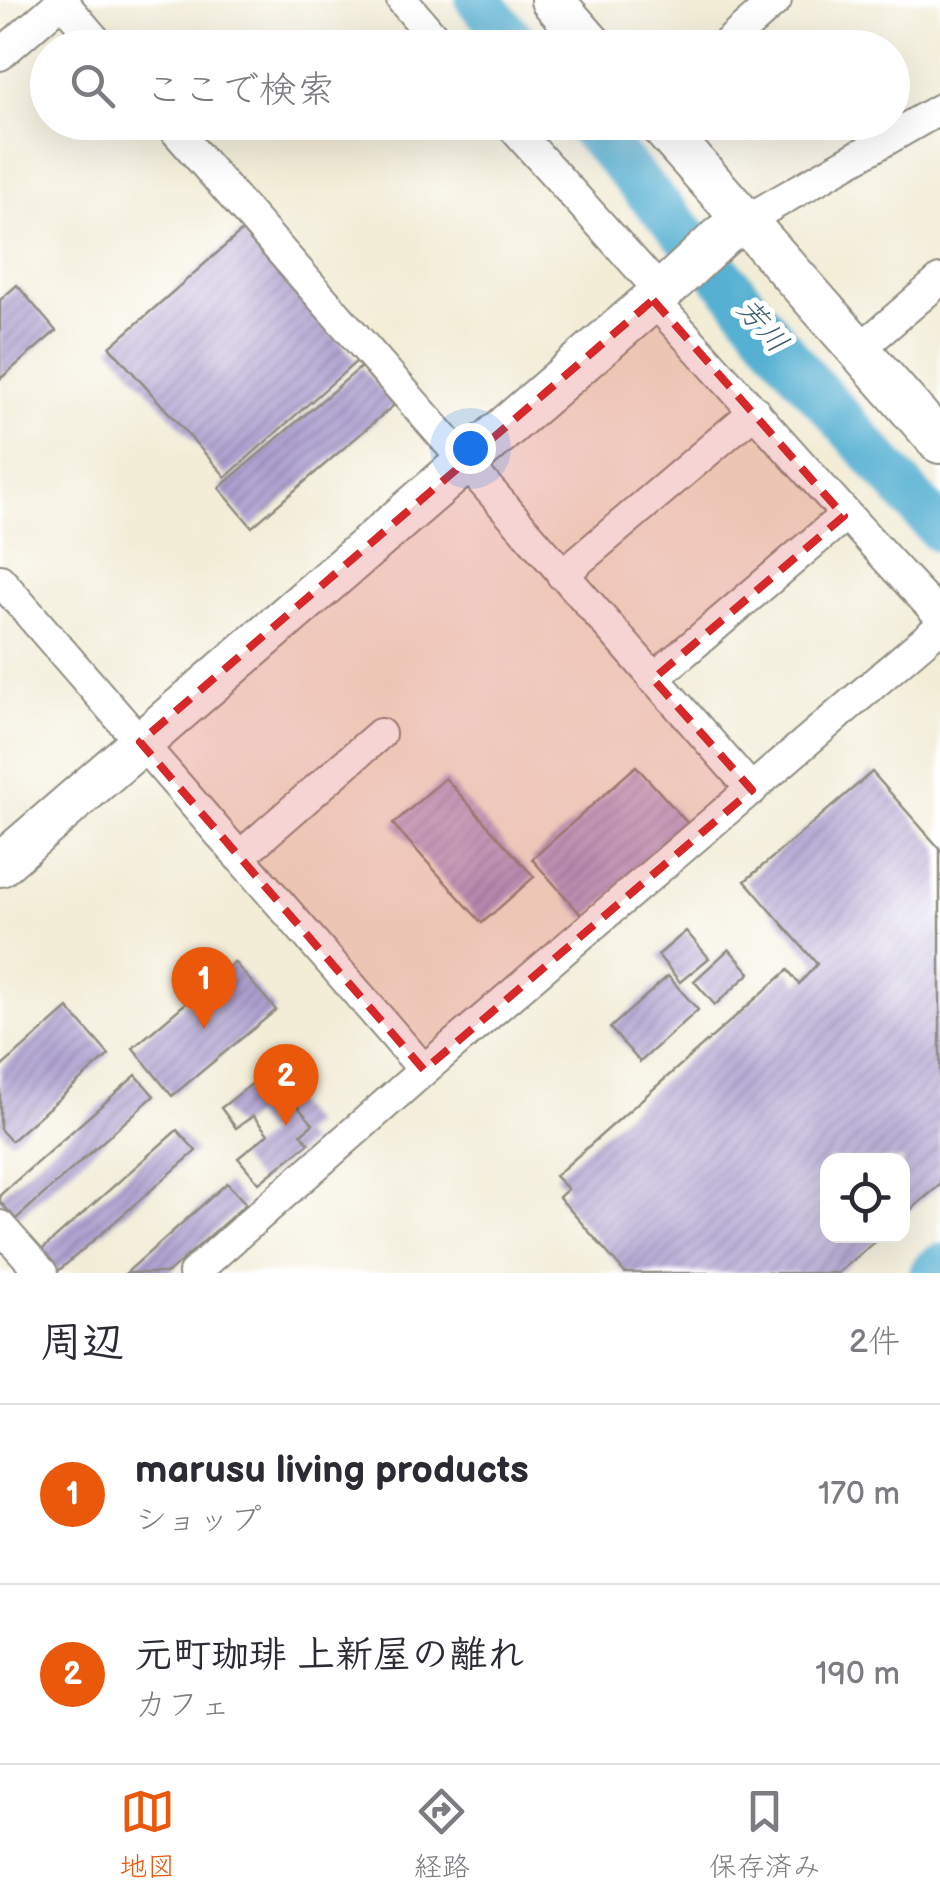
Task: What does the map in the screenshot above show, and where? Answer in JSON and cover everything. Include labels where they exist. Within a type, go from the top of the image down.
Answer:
[{"type":"street","points":[[0,55],[62,0],[87,30]]},
{"type":"street","points":[[402,0],[428,30]]},
{"type":"street","points":[[552,0],[578,30]]},
{"type":"street","points":[[742,30],[776,0]]},
{"type":"street","points":[[910,126],[940,109]]},
{"type":"street","points":[[184,140],[752,790]]},
{"type":"street","points":[[524,140],[661,292],[844,516],[940,616]]},
{"type":"street","points":[[671,140],[733,228],[860,349],[940,442]]},
{"type":"street","points":[[0,865],[733,228],[886,140]]},
{"type":"street","points":[[860,349],[940,280]]},
{"type":"street","points":[[562,575],[756,411]]},
{"type":"street","points":[[653,679],[844,516]]},
{"type":"street","points":[[0,580],[424,1070]]},
{"type":"street","points":[[194,1273],[940,627]]},
{"type":"street","points":[[239,857],[380,734]]},
{"type":"street","points":[[0,1226],[42,1273]]},
{"type":"highlighted area","points":[[653,300],[844,516],[653,679],[752,790],[424,1070],[140,742]]},
{"type":"building","points":[[242,231],[357,361],[226,477],[110,347]]},
{"type":"building","points":[[17,285],[56,331],[0,379],[0,300]]},
{"type":"building","points":[[361,367],[394,405],[252,527],[219,488]]},
{"type":"building","points":[[636,766],[690,826],[585,919],[532,859]]},
{"type":"building","points":[[872,772],[940,849],[940,1185],[910,1210],[910,1153],[820,1153],[820,1243],[874,1243],[838,1273],[625,1273],[559,1197],[568,1189],[555,1176],[788,970],[799,984],[817,964],[745,881]]},
{"type":"building","points":[[445,778],[534,877],[482,923],[393,824]]},
{"type":"building","points":[[686,931],[709,958],[680,982],[658,955]]},
{"type":"building","points":[[729,949],[750,973],[715,1005],[694,981]]},
{"type":"building","points":[[234,962],[276,1010],[172,1096],[133,1048]]},
{"type":"building","points":[[668,976],[698,1010],[640,1062],[610,1028]]},
{"type":"building","points":[[68,1008],[109,1055],[11,1141],[0,1129],[0,1068]]},
{"type":"building","points":[[267,1072],[313,1124],[301,1134],[309,1143],[259,1183],[238,1158],[268,1134],[253,1116],[236,1128],[221,1108]]},
{"type":"building","points":[[136,1075],[154,1096],[16,1219],[0,1202],[0,1195]]},
{"type":"building","points":[[177,1130],[196,1151],[56,1273],[38,1253]]},
{"type":"building","points":[[227,1183],[246,1204],[168,1273],[126,1273]]},
{"type":"waterway","name":"芳川","points":[[478,0],[504,30]]},
{"type":"waterway","name":"芳川","points":[[600,140],[940,530]]},
{"type":"waterway","points":[[932,1273],[940,1266]]},
{"type":"place","name":"marusu living products","points":[[204,1029]]},
{"type":"place","name":"元町珈琲 上新屋の離れ","points":[[286,1126]]}]
